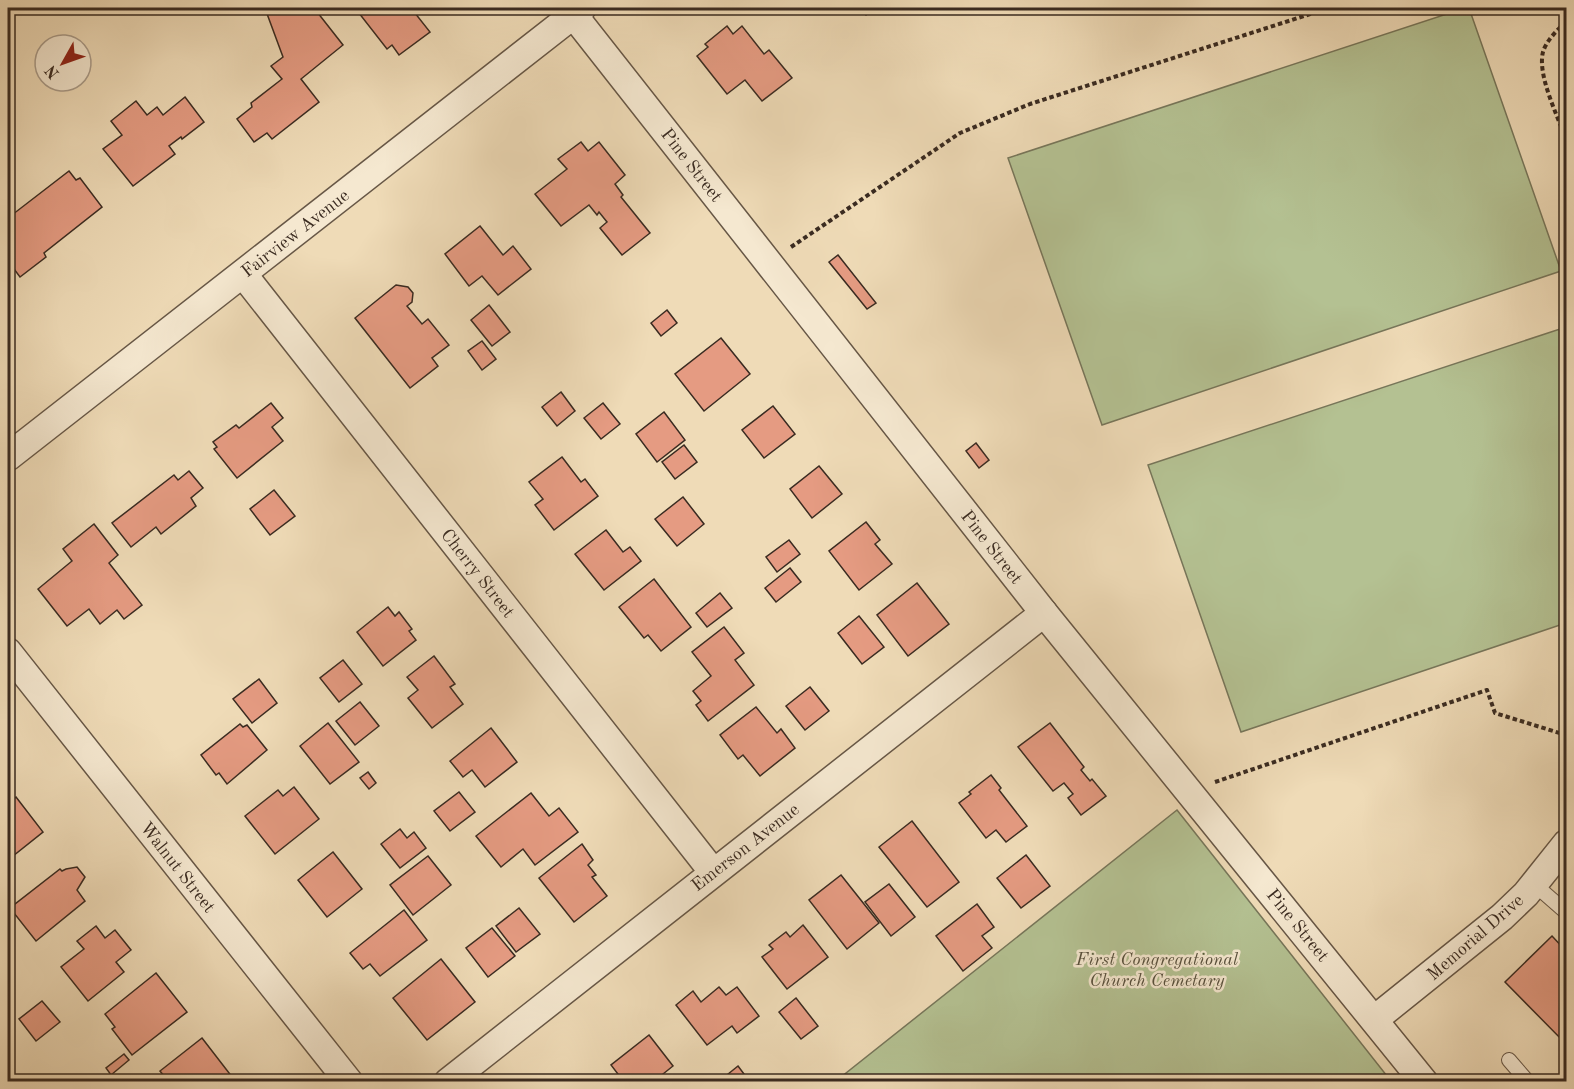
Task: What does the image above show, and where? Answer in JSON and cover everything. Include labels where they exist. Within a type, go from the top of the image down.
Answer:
[{"type":"street","name":"Fairview Avenue","points":[[8,458],[574,10]]},
{"type":"street","name":"Pine Street","points":[[574,10],[1044,613],[1424,1082]]},
{"type":"street","name":"Cherry Street","points":[[243,274],[713,872]]},
{"type":"street","name":"Emerson Avenue","points":[[448,1082],[1044,613]]},
{"type":"street","name":"Walnut Street","points":[[8,652],[349,1082]]},
{"type":"street","name":"Memorial Drive","points":[[1375,1020],[1502,917],[1534,884],[1566,844]]},
{"type":"lane","points":[[1534,884],[1566,912]]},
{"type":"lane","points":[[1509,1060],[1528,1082]]},
{"type":"path","points":[[790,247],[960,134],[1030,104],[1329,8]]},
{"type":"path","points":[[1566,22],[1543,51],[1543,73],[1566,139]]},
{"type":"path","points":[[1214,783],[1487,690],[1495,712],[1566,735]]},
{"type":"green space","points":[[1469,8],[1561,271],[1102,425],[1008,158]]},
{"type":"green space","points":[[1566,327],[1566,623],[1241,732],[1148,465]]},
{"type":"green space","name":"First Congregational Church Cemetary","points":[[1177,810],[1387,1076],[1383,1081],[836,1081]]},
{"type":"building","points":[[271,8],[314,8],[343,45],[301,79],[319,102],[272,139],[267,133],[254,142],[237,119],[252,107],[251,103],[282,79],[271,66],[283,57],[266,11]]},
{"type":"building","points":[[355,8],[411,8],[430,32],[399,55],[392,45],[387,49]]},
{"type":"building","points":[[860,8],[875,8],[866,15]]},
{"type":"building","points":[[727,26],[733,34],[742,26],[764,54],[769,50],[792,78],[762,101],[745,80],[727,94],[697,56],[708,47],[705,44]]},
{"type":"building","points":[[185,97],[204,122],[169,146],[175,154],[133,186],[103,149],[122,135],[111,121],[136,101],[147,115],[157,107],[163,115]]},
{"type":"building","points":[[581,142],[588,151],[599,142],[625,175],[615,184],[623,195],[621,197],[650,233],[622,255],[600,228],[607,222],[599,212],[597,215],[589,205],[561,226],[535,194],[567,169],[558,159]]},
{"type":"building","points":[[69,171],[76,180],[80,178],[102,207],[44,253],[46,257],[20,277],[8,261],[8,218]]},
{"type":"building","points":[[480,226],[503,255],[513,246],[531,269],[498,295],[482,276],[469,286],[445,254]]},
{"type":"building","points":[[838,255],[876,303],[867,309],[829,262]]},
{"type":"building","points":[[396,285],[408,287],[413,293],[412,302],[407,306],[422,324],[428,319],[449,345],[432,358],[438,366],[410,388],[355,318]]},
{"type":"building","points":[[489,305],[510,332],[492,346],[471,320]]},
{"type":"building","points":[[667,310],[677,323],[661,336],[651,323]]},
{"type":"building","points":[[721,338],[750,374],[704,411],[675,374]]},
{"type":"building","points":[[482,341],[496,359],[482,370],[468,351]]},
{"type":"building","points":[[561,392],[575,411],[557,426],[542,407]]},
{"type":"building","points":[[271,403],[283,418],[272,427],[283,441],[237,478],[214,449],[217,447],[213,442],[236,425],[239,428]]},
{"type":"building","points":[[603,403],[620,424],[601,439],[584,418]]},
{"type":"building","points":[[773,406],[795,434],[764,458],[742,430]]},
{"type":"building","points":[[664,412],[685,440],[657,462],[636,434]]},
{"type":"building","points":[[976,443],[989,460],[979,468],[966,451]]},
{"type":"building","points":[[684,445],[697,462],[675,479],[662,462]]},
{"type":"building","points":[[562,457],[581,482],[585,479],[598,496],[554,530],[535,505],[543,499],[529,482]]},
{"type":"building","points":[[819,466],[842,494],[812,518],[790,489]]},
{"type":"building","points":[[189,471],[203,488],[191,498],[196,506],[161,534],[156,527],[131,547],[112,523],[174,475],[178,480]]},
{"type":"building","points":[[274,490],[295,516],[270,535],[250,509]]},
{"type":"building","points":[[683,497],[704,524],[677,546],[655,519]]},
{"type":"building","points":[[866,522],[880,540],[875,544],[892,564],[859,590],[829,551]]},
{"type":"building","points":[[94,524],[118,555],[109,563],[142,605],[124,619],[117,610],[100,624],[89,609],[67,626],[38,589],[72,561],[63,549]]},
{"type":"building","points":[[606,530],[623,552],[630,547],[641,561],[604,590],[575,554]]},
{"type":"building","points":[[789,540],[800,554],[777,572],[766,557]]},
{"type":"building","points":[[790,568],[801,582],[776,602],[765,588]]},
{"type":"building","points":[[654,579],[691,627],[661,651],[648,635],[644,638],[619,607]]},
{"type":"building","points":[[917,583],[949,624],[908,656],[877,615]]},
{"type":"building","points":[[720,593],[732,608],[707,627],[696,613]]},
{"type":"building","points":[[388,607],[395,616],[399,612],[412,629],[409,631],[416,640],[383,666],[357,632]]},
{"type":"building","points":[[859,616],[884,647],[862,664],[838,633]]},
{"type":"building","points":[[724,627],[744,653],[735,660],[754,685],[708,721],[696,705],[701,701],[693,691],[711,676],[692,652]]},
{"type":"building","points":[[434,656],[455,684],[450,687],[463,704],[432,728],[408,698],[418,690],[407,677]]},
{"type":"building","points":[[343,660],[362,684],[339,702],[320,678]]},
{"type":"building","points":[[259,679],[277,703],[252,723],[233,699]]},
{"type":"building","points":[[810,687],[829,711],[805,730],[786,706]]},
{"type":"building","points":[[360,702],[379,726],[355,745],[336,721]]},
{"type":"building","points":[[756,707],[777,733],[781,729],[795,748],[760,776],[743,755],[738,759],[720,735]]},
{"type":"building","points":[[328,723],[359,762],[330,784],[300,746]]},
{"type":"building","points":[[1050,723],[1084,767],[1081,770],[1106,796],[1081,815],[1068,798],[1073,794],[1064,783],[1053,791],[1018,747]]},
{"type":"building","points":[[240,724],[243,727],[247,725],[267,750],[227,784],[219,773],[216,775],[201,755]]},
{"type":"building","points":[[491,728],[517,762],[485,787],[472,770],[463,777],[450,761]]},
{"type":"building","points":[[368,772],[376,783],[369,789],[360,778]]},
{"type":"building","points":[[991,775],[1001,788],[999,790],[1027,826],[1006,842],[996,830],[986,838],[959,803]]},
{"type":"building","points":[[294,787],[319,819],[275,854],[245,816],[278,790],[283,796]]},
{"type":"building","points":[[459,792],[475,812],[450,831],[434,811]]},
{"type":"building","points":[[531,793],[549,816],[559,808],[578,832],[535,865],[523,849],[501,867],[476,836]]},
{"type":"building","points":[[16,797],[43,832],[8,860],[8,804]]},
{"type":"building","points":[[912,821],[959,882],[927,907],[879,847]]},
{"type":"building","points":[[400,829],[407,838],[414,832],[426,848],[400,868],[381,844]]},
{"type":"building","points":[[582,844],[593,860],[588,865],[596,875],[592,877],[607,896],[574,922],[539,878]]},
{"type":"building","points":[[333,852],[362,889],[327,917],[298,880]]},
{"type":"building","points":[[1026,855],[1050,886],[1021,908],[997,878]]},
{"type":"building","points":[[428,856],[451,885],[413,915],[390,885]]},
{"type":"building","points":[[77,867],[85,877],[77,890],[85,901],[36,941],[10,908],[60,869],[62,871]]},
{"type":"building","points":[[841,875],[879,923],[847,949],[809,900]]},
{"type":"building","points":[[889,884],[915,917],[891,936],[865,902]]},
{"type":"building","points":[[977,904],[994,927],[982,936],[992,948],[963,971],[936,936]]},
{"type":"building","points":[[519,908],[540,934],[516,952],[496,926]]},
{"type":"building","points":[[404,910],[427,940],[380,976],[370,964],[363,969],[350,953]]},
{"type":"building","points":[[803,925],[828,957],[787,989],[762,957],[773,949],[769,945],[786,932],[790,937]]},
{"type":"building","points":[[96,926],[105,938],[115,930],[131,950],[116,962],[124,972],[88,1001],[61,967],[84,949],[77,941]]},
{"type":"building","points":[[492,928],[515,956],[488,977],[466,948]]},
{"type":"building","points":[[1552,936],[1566,951],[1566,1044],[1505,982]]},
{"type":"building","points":[[441,959],[475,1002],[427,1040],[393,998]]},
{"type":"building","points":[[156,973],[187,1012],[132,1055],[112,1029],[115,1027],[105,1014]]},
{"type":"building","points":[[719,987],[726,995],[737,987],[759,1016],[737,1033],[732,1026],[707,1045],[676,1005],[693,991],[701,1002]]},
{"type":"building","points":[[796,998],[818,1026],[801,1039],[779,1012]]},
{"type":"building","points":[[42,1001],[60,1022],[36,1041],[19,1019]]},
{"type":"building","points":[[649,1035],[673,1066],[653,1082],[624,1082],[611,1065]]},
{"type":"building","points":[[202,1038],[236,1082],[169,1082],[160,1071]]},
{"type":"building","points":[[124,1054],[129,1060],[111,1075],[106,1068]]},
{"type":"building","points":[[738,1066],[750,1082],[723,1082],[722,1079]]}]
